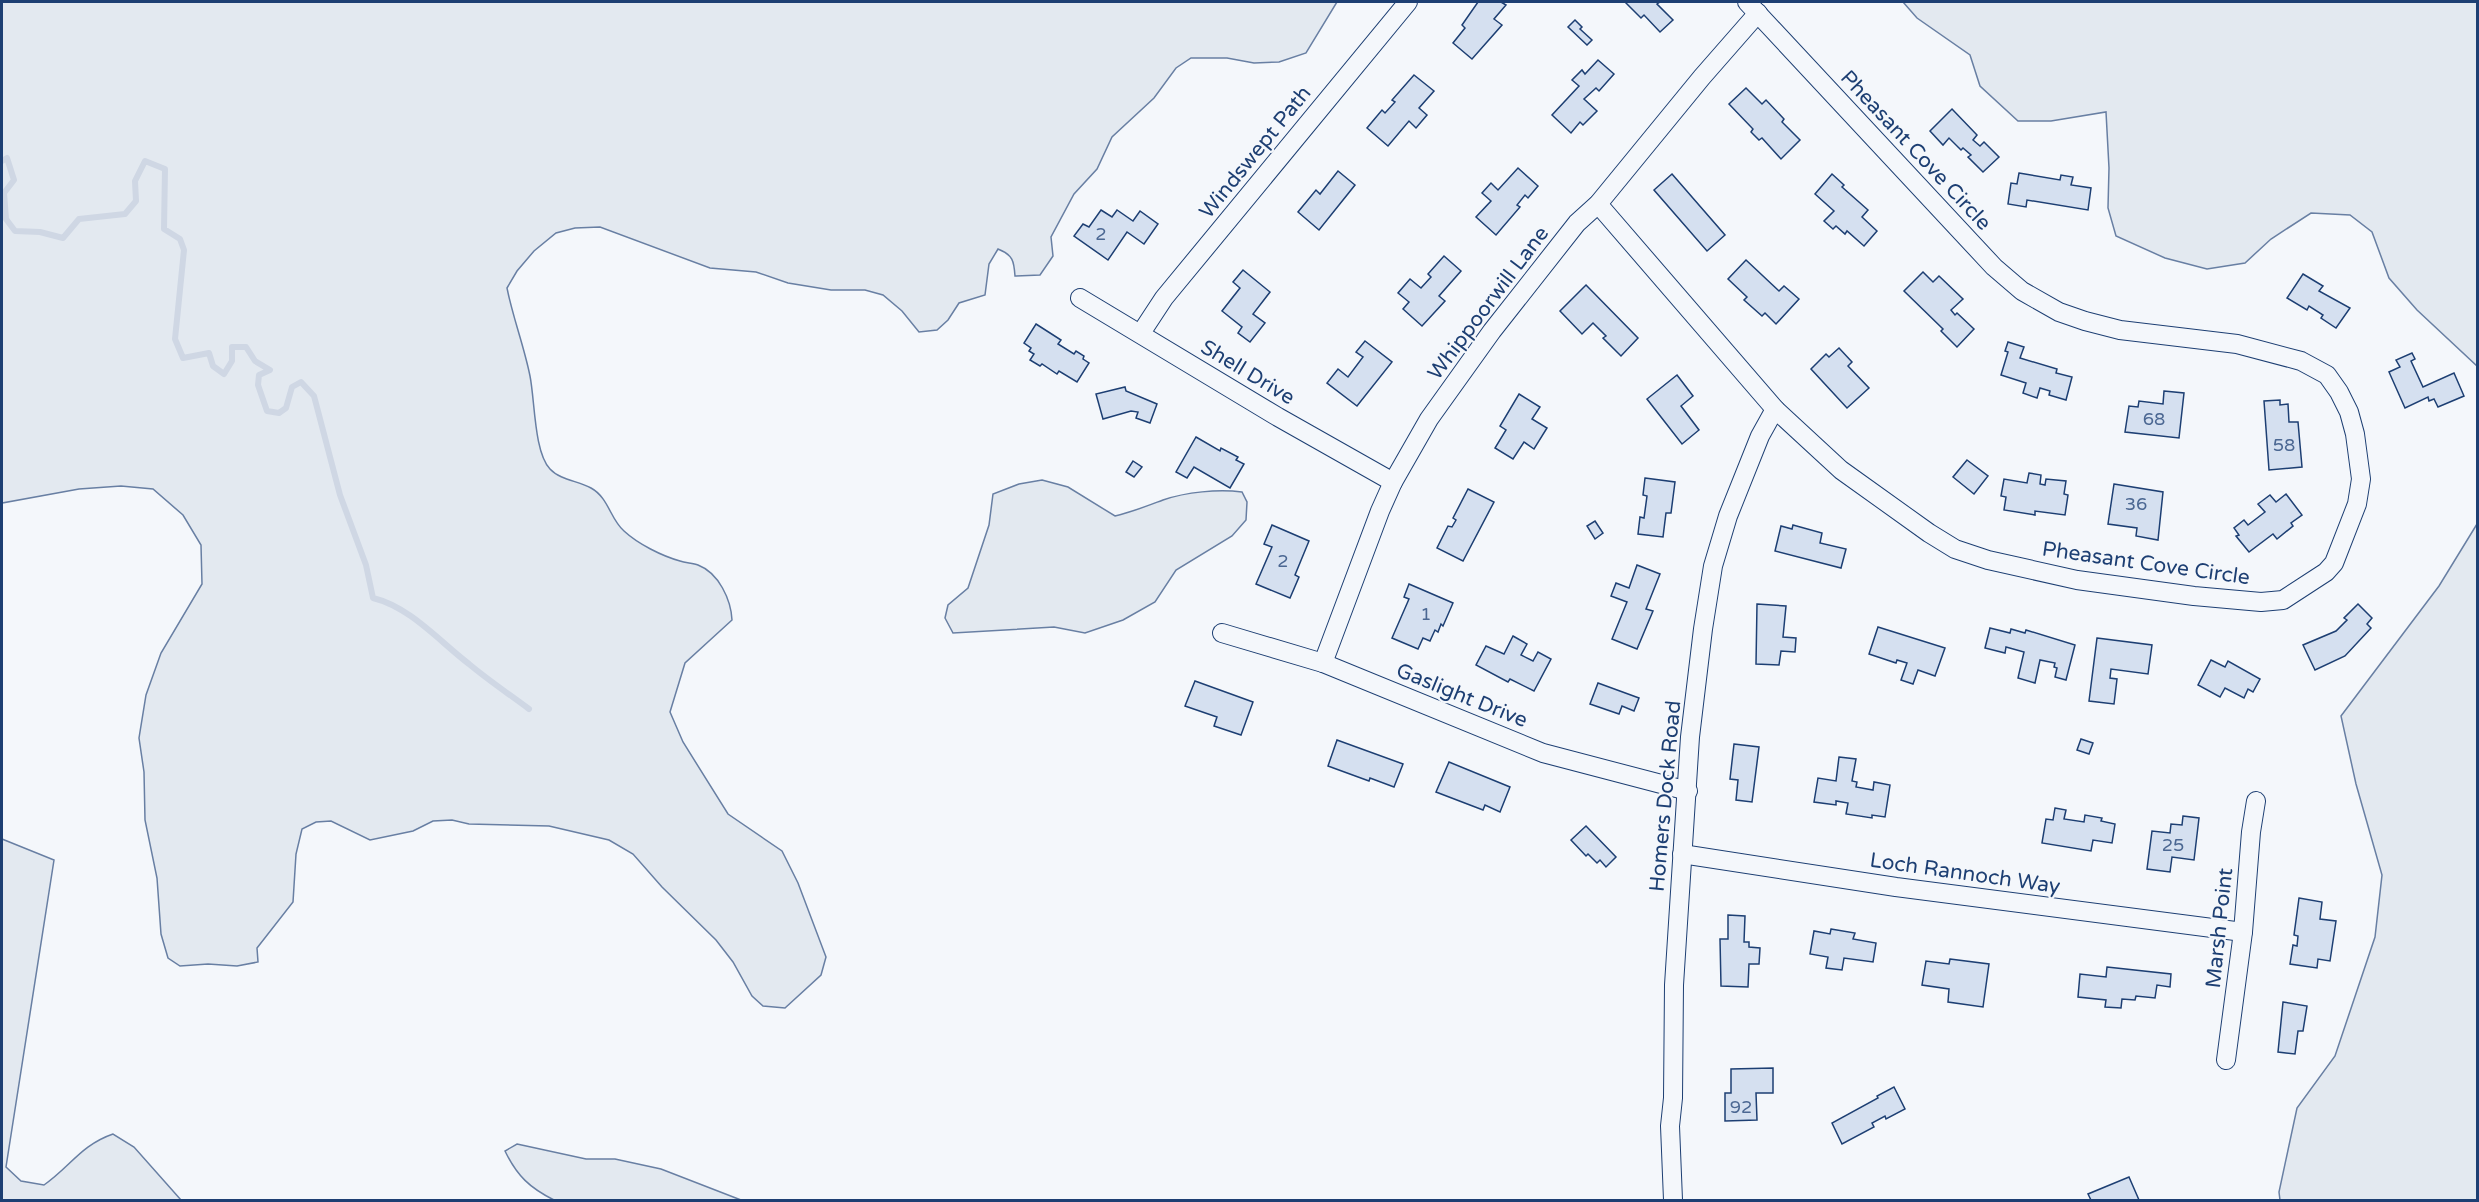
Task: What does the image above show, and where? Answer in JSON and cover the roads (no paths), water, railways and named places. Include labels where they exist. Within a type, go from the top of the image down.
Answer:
[{"type":"street","name":"Windswept Path","points":[[1140,333],[1164,298],[1408,2]]},
{"type":"street","name":"Whippoorwill Lane","points":[[1323,663],[1350,587],[1393,482],[1429,419],[1492,331],[1576,223],[1598,204],[1702,77],[1752,7]]},
{"type":"street","name":"Pheasant Cove Circle","points":[[1598,204],[1775,409],[1841,470],[1955,549],[1988,560],[2077,580],[2194,596],[2261,602],[2283,600],[2326,572],[2334,563],[2357,504],[2361,479],[2355,434],[2349,412],[2327,375],[2301,361],[2237,344],[2120,330],[2085,321],[2059,312],[2022,291],[1986,259],[1752,7]]},
{"type":"street","name":"Shell Drive","points":[[1080,298],[1278,417],[1393,482]]},
{"type":"street","name":"Homers Dock Road","points":[[1673,1200],[1670,1126],[1673,1098],[1674,985],[1690,737],[1713,566],[1728,516],[1760,436],[1775,409]]},
{"type":"street","name":"Gaslight Drive","points":[[1222,633],[1323,663],[1543,753],[1688,791]]},
{"type":"street","name":"Marsh Point","points":[[2226,1060],[2243,932],[2256,801]]},
{"type":"street","name":"Loch Rannoch Way","points":[[1682,854],[1896,887],[2243,932]]},
{"type":"waterway","points":[[2,161],[7,158],[14,180],[4,193],[6,219],[15,231],[40,232],[63,238],[79,219],[125,214],[136,201],[135,181],[145,161],[165,169],[164,229],[180,239],[184,250],[175,339],[183,358],[209,353],[213,366],[224,374],[232,361],[232,347],[246,347],[255,361],[270,370],[259,375],[258,385],[267,411],[279,413],[286,408],[292,387],[301,382],[314,396],[340,495],[366,565],[373,598],[387,602],[412,617],[476,670],[529,709]]}]
